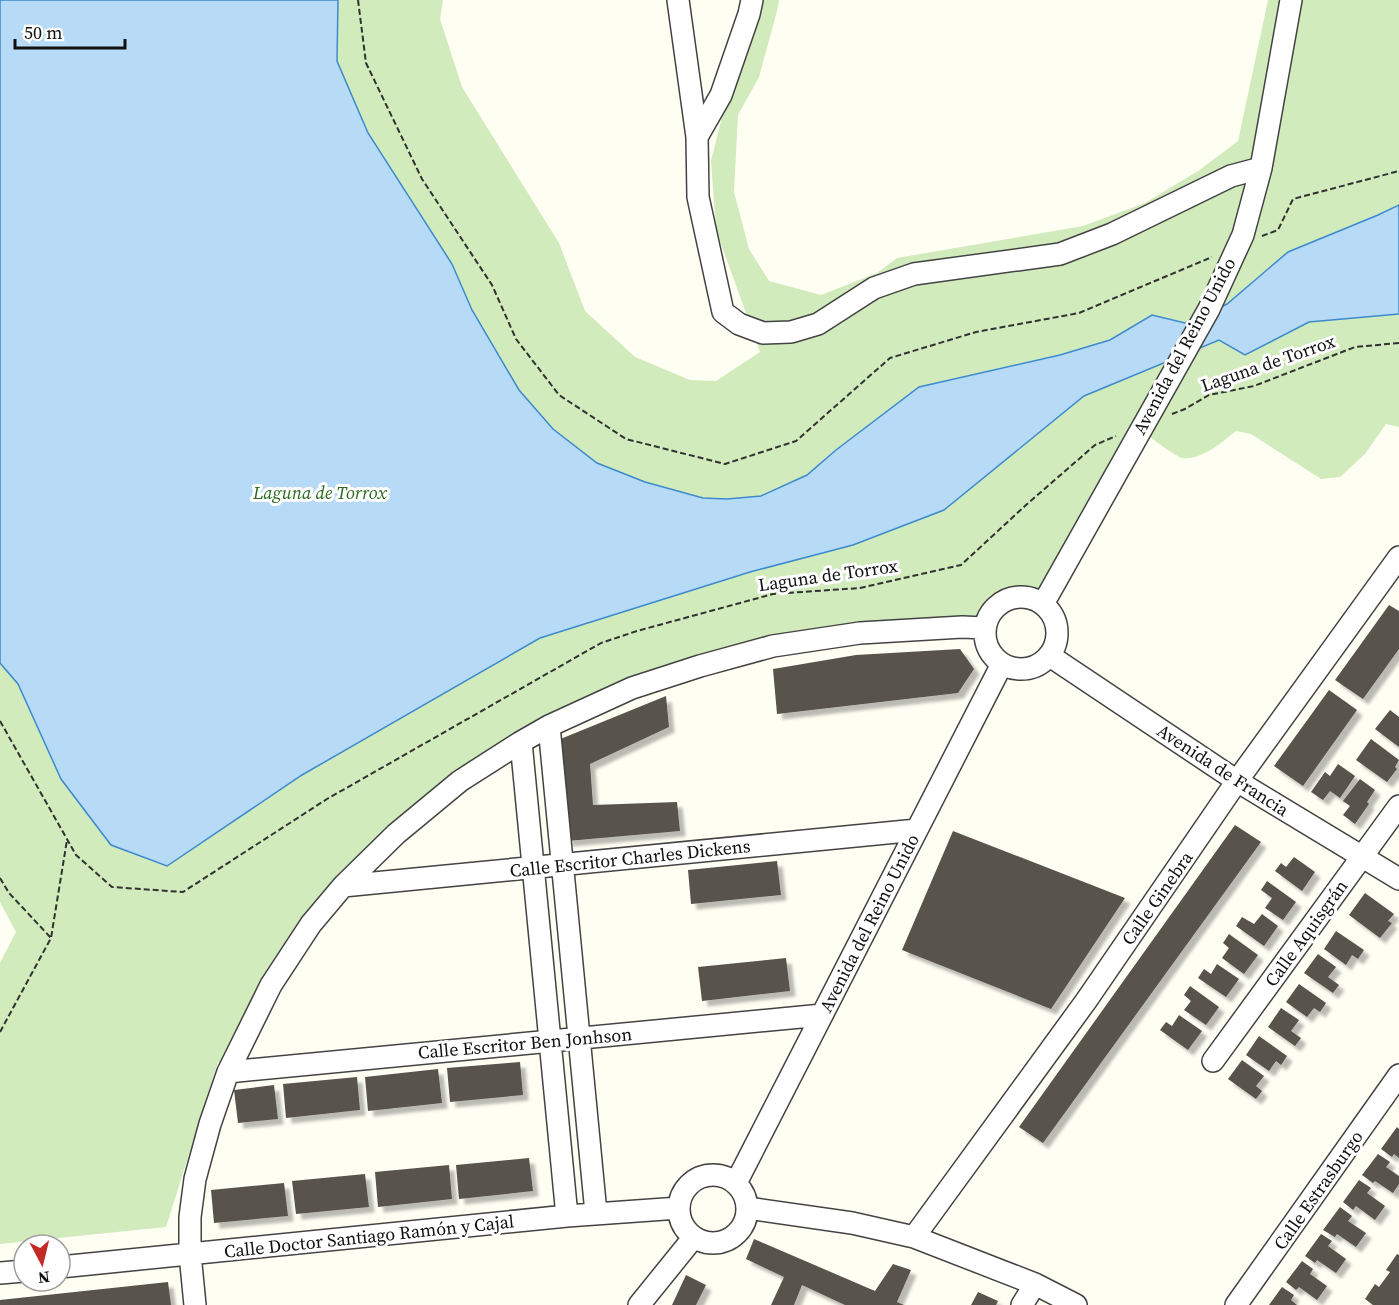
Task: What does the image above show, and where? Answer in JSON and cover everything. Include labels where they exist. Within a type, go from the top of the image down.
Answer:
[{"type":"street","points":[[678,0],[697,137],[698,197],[723,312],[739,324],[763,333],[791,332],[818,324],[874,288],[914,274],[1060,254],[1112,234],[1231,176],[1261,168]]},
{"type":"street","points":[[697,137],[721,95],[752,0]]},
{"type":"street","name":"Avenida del Reino Unido","points":[[1043,604],[1209,309],[1243,235],[1261,168],[1291,0]]},
{"type":"street","name":"Calle Ginebra","points":[[914,1237],[1086,1001],[1237,781],[1399,557]]},
{"type":"street","points":[[1019,597],[1032,598],[1043,604],[1051,612],[1058,634],[1056,646],[1050,656],[1032,668],[1022,670],[1002,664],[988,648],[985,638],[989,616],[997,606],[1019,597]]},
{"type":"street","points":[[195,1305],[190,1254],[190,1217],[195,1179],[210,1124],[228,1072],[271,985],[311,924],[343,886],[396,834],[460,781],[521,742],[549,726],[632,688],[773,646],[860,633],[962,627],[985,628]]},
{"type":"street","name":"Avenida de Francia","points":[[1050,656],[1237,781],[1399,879]]},
{"type":"street","name":"Avenida del Reino Unido","points":[[736,1183],[1002,664]]},
{"type":"street","points":[[549,726],[596,1213]]},
{"type":"street","points":[[521,742],[567,1216]]},
{"type":"street","name":"Calle Aquisgrán","points":[[1213,1061],[1399,806]]},
{"type":"street","name":"Calle Escritor Charles Dickens","points":[[343,886],[917,830]]},
{"type":"street","name":"Calle Escritor Ben Jonhson","points":[[228,1072],[822,1015]]},
{"type":"street","name":"Calle Estrasburgo","points":[[1236,1305],[1399,1076]]},
{"type":"street","points":[[716,1174],[736,1183],[743,1190],[748,1208],[747,1219],[734,1236],[725,1241],[704,1242],[687,1231],[679,1208],[686,1187],[705,1175],[716,1174]]},
{"type":"street","name":"Calle Doctor Santiago Ramón y Cajal","points":[[72,1266],[596,1213],[679,1208]]},
{"type":"street","points":[[748,1208],[852,1223],[914,1237],[1035,1284],[1076,1305]]},
{"type":"street","points":[[639,1305],[694,1237]]},
{"type":"street","points":[[1022,1305],[1035,1284]]},
{"type":"path","points":[[358,0],[366,63],[422,179],[492,285],[516,339],[559,395],[626,439],[725,464],[796,441],[890,358],[976,332],[1079,313],[1278,230],[1293,199],[1399,171]]},
{"type":"path","name":"Laguna de Torrox","points":[[0,721],[76,855],[112,887],[183,892],[327,799],[601,643],[773,594],[860,588],[961,565],[1095,445],[1185,409],[1209,395],[1254,386],[1355,347],[1399,343]]},
{"type":"path","points":[[0,1032],[51,938],[67,840]]},
{"type":"path","points":[[0,878],[9,892],[51,938]]},
{"type":"green space","name":"Laguna de Torrox","points":[[0,0],[443,0],[440,19],[462,87],[559,243],[585,311],[635,357],[690,380],[716,381],[760,352],[716,230],[711,161],[751,0],[779,0],[759,77],[738,115],[734,192],[749,249],[769,281],[821,295],[877,273],[897,258],[1083,226],[1145,203],[1198,171],[1238,141],[1268,0],[1399,0],[1399,427],[1386,424],[1365,454],[1340,477],[1321,479],[1251,434],[1236,431],[1204,454],[1182,458],[1143,432],[1043,602],[1023,599],[1008,604],[994,614],[982,629],[773,647],[551,725],[343,883],[228,1075],[218,1062],[166,1227],[72,1237],[72,1233],[12,1233],[12,1243],[0,1244],[0,963],[16,932],[0,902]]},
{"type":"water","name":"Laguna de Torrox","points":[[0,0],[338,0],[337,61],[368,133],[452,264],[472,310],[519,390],[553,429],[597,463],[645,482],[703,498],[727,499],[761,496],[807,475],[919,387],[1060,355],[1110,340],[1152,315],[1185,323],[1227,304],[1288,252],[1399,205],[1399,314],[1309,322],[1245,355],[1219,340],[1084,396],[944,510],[853,545],[750,572],[540,638],[302,775],[167,866],[111,845],[61,779],[18,684],[0,663]]},
{"type":"building","points":[[1389,605],[1399,611],[1399,649],[1363,699],[1335,680]]},
{"type":"building","points":[[960,649],[974,669],[958,693],[777,714],[773,669],[856,655]]},
{"type":"building","points":[[1329,690],[1357,710],[1303,786],[1274,766]]},
{"type":"building","points":[[666,696],[669,727],[590,764],[593,805],[677,802],[680,831],[567,841],[558,740]]},
{"type":"building","points":[[1390,710],[1399,717],[1399,747],[1375,729]]},
{"type":"building","points":[[1371,739],[1399,760],[1395,767],[1397,769],[1387,782],[1356,760]]},
{"type":"building","points":[[1338,764],[1355,776],[1340,798],[1330,791],[1323,800],[1311,792],[1325,772],[1330,776]]},
{"type":"building","points":[[1360,779],[1375,790],[1367,802],[1369,804],[1355,824],[1343,815],[1350,806],[1343,801]]},
{"type":"building","points":[[1235,825],[1261,842],[1043,1143],[1019,1127]]},
{"type":"building","points":[[953,831],[1125,898],[1051,1009],[902,950]]},
{"type":"building","points":[[1294,857],[1315,872],[1302,891],[1275,871],[1281,863],[1286,867]]},
{"type":"building","points":[[777,861],[781,895],[691,904],[688,870]]},
{"type":"building","points":[[1267,881],[1296,902],[1283,920],[1265,908],[1272,898],[1261,890]]},
{"type":"building","points":[[1365,893],[1394,914],[1388,921],[1392,923],[1380,938],[1349,915]]},
{"type":"building","points":[[1262,914],[1278,926],[1264,946],[1236,926],[1242,917],[1254,924]]},
{"type":"building","points":[[1336,931],[1364,950],[1358,959],[1352,955],[1346,965],[1324,949]]},
{"type":"building","points":[[1229,934],[1258,955],[1244,974],[1222,958],[1229,948],[1223,943]]},
{"type":"building","points":[[1318,954],[1336,967],[1328,977],[1339,985],[1333,993],[1304,973]]},
{"type":"building","points":[[786,958],[790,991],[702,1001],[698,967]]},
{"type":"building","points":[[1217,964],[1239,979],[1226,997],[1198,978],[1204,969],[1211,974]]},
{"type":"building","points":[[1299,984],[1326,1003],[1320,1012],[1314,1008],[1307,1017],[1286,1002]]},
{"type":"building","points":[[1190,986],[1219,1007],[1206,1025],[1184,1010],[1191,1001],[1184,995]]},
{"type":"building","points":[[1281,1008],[1299,1020],[1291,1031],[1301,1038],[1295,1046],[1268,1027]]},
{"type":"building","points":[[1179,1015],[1202,1031],[1188,1050],[1160,1030],[1166,1022],[1172,1026]]},
{"type":"building","points":[[1259,1036],[1287,1056],[1281,1065],[1276,1061],[1269,1071],[1246,1055]]},
{"type":"building","points":[[1242,1060],[1264,1076],[1256,1086],[1262,1091],[1256,1099],[1228,1079]]},
{"type":"building","points":[[520,1062],[523,1095],[450,1102],[447,1068]]},
{"type":"building","points":[[438,1069],[442,1103],[368,1111],[365,1077]]},
{"type":"building","points":[[357,1077],[360,1110],[286,1118],[283,1084]]},
{"type":"building","points":[[274,1085],[278,1119],[238,1123],[234,1090]]},
{"type":"building","points":[[1397,1127],[1399,1129],[1399,1158],[1394,1154],[1392,1157],[1381,1149]]},
{"type":"building","points":[[1378,1154],[1390,1162],[1386,1167],[1399,1176],[1399,1184],[1393,1193],[1362,1175]]},
{"type":"building","points":[[529,1158],[533,1191],[459,1199],[456,1165]]},
{"type":"building","points":[[449,1165],[452,1199],[378,1207],[375,1172]]},
{"type":"building","points":[[365,1174],[369,1207],[296,1214],[292,1181]]},
{"type":"building","points":[[1359,1180],[1371,1188],[1367,1193],[1385,1206],[1375,1220],[1356,1206],[1353,1210],[1343,1202]]},
{"type":"building","points":[[284,1183],[288,1216],[214,1223],[211,1190]]},
{"type":"building","points":[[1340,1207],[1352,1216],[1348,1221],[1366,1233],[1356,1247],[1337,1234],[1335,1237],[1323,1230]]},
{"type":"building","points":[[1321,1234],[1332,1241],[1328,1246],[1346,1259],[1336,1273],[1317,1260],[1315,1263],[1305,1256]]},
{"type":"building","points":[[754,1239],[875,1291],[893,1264],[911,1270],[897,1302],[904,1305],[845,1305],[802,1285],[794,1305],[771,1305],[784,1277],[746,1259]]},
{"type":"building","points":[[1397,1254],[1399,1255],[1399,1305],[1373,1305],[1365,1299],[1375,1284],[1379,1287],[1390,1272],[1386,1270]]},
{"type":"building","points":[[1302,1261],[1313,1269],[1310,1274],[1327,1286],[1317,1300],[1299,1287],[1296,1290],[1286,1282]]},
{"type":"building","points":[[686,1275],[706,1285],[696,1305],[672,1305]]},
{"type":"building","points":[[168,1282],[171,1305],[0,1305],[0,1300]]},
{"type":"building","points":[[1282,1287],[1294,1295],[1291,1300],[1297,1305],[1269,1305]]},
{"type":"building","points":[[978,1292],[998,1301],[996,1305],[971,1305]]}]
